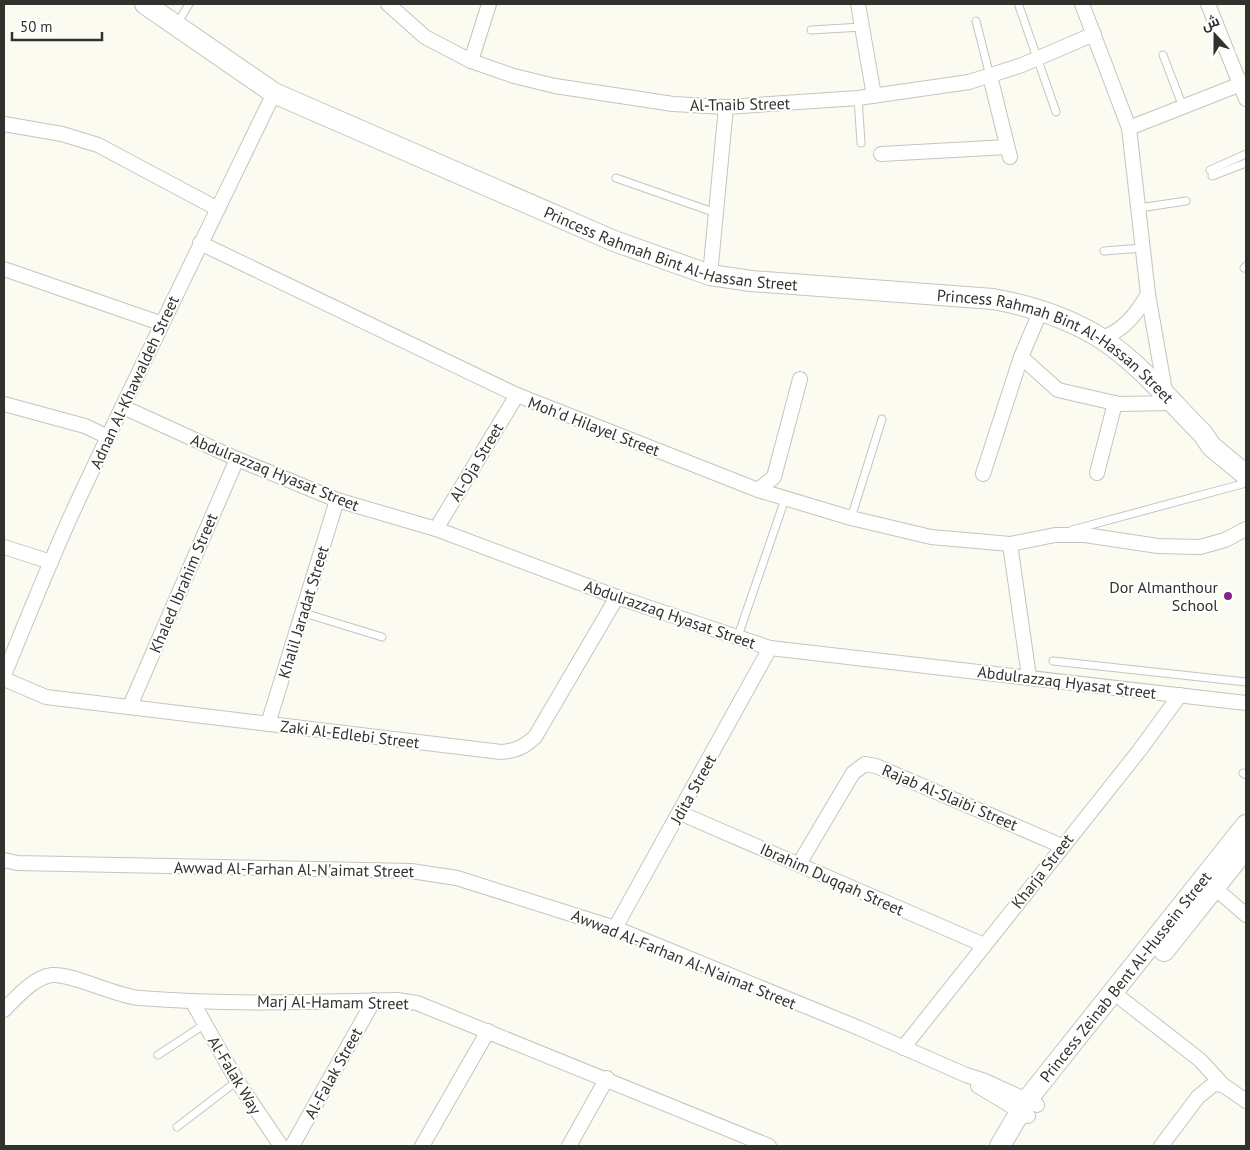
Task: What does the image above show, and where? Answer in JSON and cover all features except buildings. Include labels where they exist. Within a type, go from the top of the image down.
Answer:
[{"type":"street","name":"Princess Rahmah Bint Al-Hassan Street","points":[[144,4],[274,93],[614,241],[710,275],[752,281],[963,296],[1020,304],[1041,310],[1101,338],[1121,353],[1203,434],[1211,446],[1246,475]]},
{"type":"street","name":"Al-Tnaib Street","points":[[388,4],[425,37],[470,61],[514,76],[555,86],[673,104],[726,107],[858,98],[942,87],[990,76],[1094,34]]},
{"type":"street","points":[[470,61],[489,4]]},
{"type":"street","points":[[858,4],[874,96]]},
{"type":"street","points":[[1021,358],[1058,390],[1115,403],[1169,401],[1148,294],[1129,128],[1082,4]]},
{"type":"street","points":[[1208,4],[1243,83],[1246,99]]},
{"type":"street","points":[[881,154],[1008,152],[990,76]]},
{"type":"street","points":[[1129,128],[1243,83]]},
{"type":"street","name":"Adnan Al-Khawaldeh Street","points":[[4,675],[80,495],[124,407],[160,323],[274,93]]},
{"type":"street","points":[[710,275],[726,107]]},
{"type":"street","points":[[4,124],[62,134],[98,145],[218,209]]},
{"type":"street","name":"Moh'd Hilayel Street","points":[[200,243],[517,396],[758,490],[850,518],[931,538],[1010,544],[1055,535],[1085,535],[1158,546],[1200,547],[1225,540],[1246,530]]},
{"type":"street","points":[[4,270],[160,323]]},
{"type":"street","points":[[1101,338],[1123,327],[1148,294]]},
{"type":"street","points":[[983,474],[1021,358],[1041,310]]},
{"type":"street","points":[[758,490],[774,477],[800,379]]},
{"type":"street","name":"Al-Oja Street","points":[[436,529],[517,396]]},
{"type":"street","points":[[1097,473],[1115,403]]},
{"type":"street","points":[[4,404],[85,426],[108,437]]},
{"type":"street","name":"Abdulrazzaq Hyasat Street","points":[[124,407],[237,459],[337,500],[436,529],[617,597],[770,648],[1246,703]]},
{"type":"street","name":"Princess Rahmah Bint Al-Hassan Street","points":[[1203,434],[1215,437],[1246,460]]},
{"type":"street","name":"Khaled Ibrahim Street","points":[[130,706],[237,459]]},
{"type":"street","name":"Khalil Jaradat Street","points":[[268,724],[304,614],[337,500]]},
{"type":"street","points":[[1010,544],[1029,677]]},
{"type":"street","points":[[4,548],[51,562]]},
{"type":"street","name":"Zaki Al-Edlebi Street","points":[[4,679],[46,697],[501,752],[523,748],[535,736],[617,597]]},
{"type":"street","name":"Jdita Street","points":[[615,928],[770,648]]},
{"type":"street","name":"Kharja Street","points":[[903,1048],[1139,751],[1180,695]]},
{"type":"street","name":"Rajab Al-Slaibi Street","points":[[798,864],[853,773],[864,764],[876,766],[1062,846]]},
{"type":"street","name":"Ibrahim Duqqah Street","points":[[680,813],[984,946]]},
{"type":"street","name":"Princess Zeinab Bent Al-Hussein Street","points":[[1028,1108],[1123,1000],[1210,884],[1246,825]]},
{"type":"street","name":"Princess Zeinab Bent Al-Hussein Street","points":[[1006,1139],[1028,1108],[1210,884],[1246,848]]},
{"type":"street","name":"Awwad Al-Farhan Al-N'aimat Street","points":[[4,860],[17,863],[426,872],[484,886],[615,928],[966,1075],[980,1079],[1028,1108]]},
{"type":"street","points":[[1210,884],[1246,915]]},
{"type":"street","name":"Marj Al-Hamam Street","points":[[4,1010],[42,978],[57,975],[122,995],[192,1001],[397,1000],[418,1003],[769,1146]]},
{"type":"street","name":"Al-Falak Street","points":[[292,1146],[374,1000]]},
{"type":"street","points":[[1123,1000],[1200,1060],[1223,1085],[1246,1101]]},
{"type":"street","name":"Al-Falak Way","points":[[192,1001],[237,1081],[281,1146]]},
{"type":"street","points":[[422,1146],[488,1031]]},
{"type":"street","points":[[569,1146],[606,1078]]},
{"type":"street","points":[[1161,1146],[1205,1089],[1214,1084],[1223,1085]]},
{"type":"lane","points":[[175,26],[190,4]]},
{"type":"lane","points":[[1019,6],[1056,112]]},
{"type":"lane","points":[[976,22],[990,76]]},
{"type":"lane","points":[[811,30],[862,27]]},
{"type":"lane","points":[[1163,54],[1183,107]]},
{"type":"lane","points":[[858,98],[861,143]]},
{"type":"lane","points":[[1246,154],[1211,173],[1246,163]]},
{"type":"lane","points":[[616,178],[716,213]]},
{"type":"lane","points":[[1139,208],[1186,201]]},
{"type":"lane","points":[[1104,251],[1143,248]]},
{"type":"lane","points":[[850,518],[882,419]]},
{"type":"lane","points":[[1055,535],[1246,483]]},
{"type":"lane","points":[[738,636],[786,500]]},
{"type":"lane","points":[[304,614],[382,637]]},
{"type":"lane","points":[[1053,661],[1246,682]]},
{"type":"lane","points":[[158,1055],[205,1024]]},
{"type":"lane","points":[[177,1127],[237,1081]]},
{"type":"place","name":"Dor Almanthour School","points":[[1228,596]]}]
